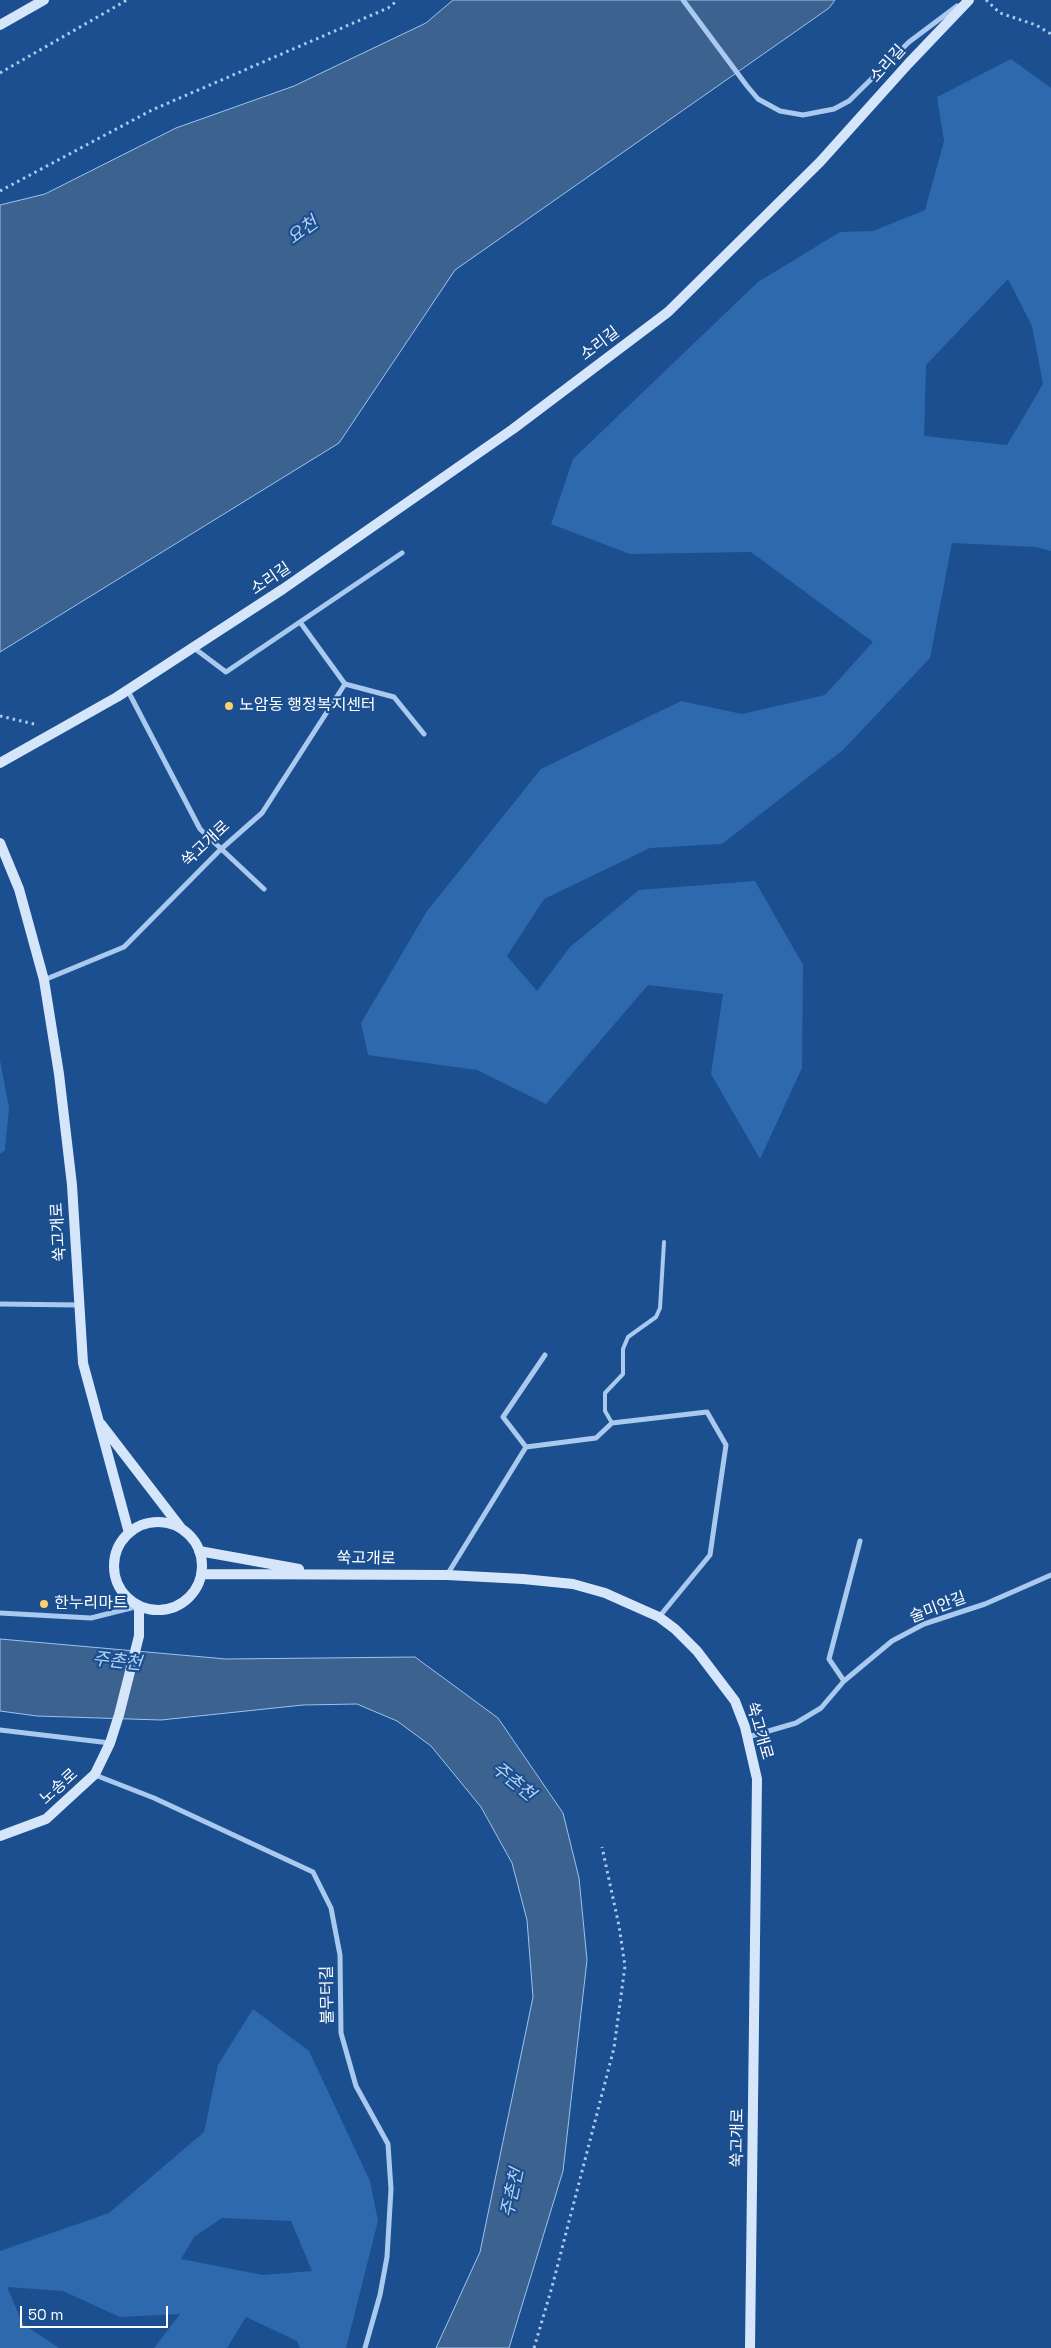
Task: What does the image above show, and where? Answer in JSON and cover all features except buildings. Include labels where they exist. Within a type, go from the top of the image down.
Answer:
[{"type":"main road","points":[[0,25],[44,0]]},
{"type":"main road","name":"소리길","points":[[0,763],[128,690],[283,589],[513,429],[668,312],[820,162],[968,0]]},
{"type":"main road","name":"쑥고개로","points":[[0,843],[18,890],[44,980],[59,1074],[72,1185],[83,1363],[129,1533]]},
{"type":"main road","points":[[98,1420],[182,1529],[192,1538],[199,1550],[202,1564],[201,1574],[193,1593],[182,1603],[168,1609],[154,1610],[139,1606],[122,1591],[113,1571],[114,1557],[120,1543],[129,1533],[141,1525],[154,1522],[169,1523],[182,1529]]},
{"type":"main road","points":[[199,1550],[324,1573]]},
{"type":"main road","name":"쑥고개로","points":[[201,1574],[447,1575],[573,1584],[605,1593],[659,1617],[676,1629],[697,1651],[735,1701],[747,1737],[757,1779],[750,2348]]},
{"type":"main road","name":"노송로","points":[[0,1836],[46,1819],[95,1774],[111,1738],[139,1636],[139,1606]]},
{"type":"street","points":[[684,0],[746,86],[758,99],[780,111],[803,114],[834,109],[849,101],[909,42],[968,0]]},
{"type":"street","points":[[193,647],[226,672],[402,553]]},
{"type":"street","points":[[300,622],[345,684],[394,697],[424,734]]},
{"type":"street","name":"쑥고개로","points":[[44,980],[124,947],[220,850],[262,813],[345,684]]},
{"type":"street","points":[[128,690],[200,829],[264,890]]},
{"type":"street","points":[[0,1304],[78,1304]]},
{"type":"street","points":[[526,1447],[503,1417],[545,1355]]},
{"type":"street","points":[[526,1447],[596,1438],[612,1423],[707,1412],[726,1445],[710,1555],[659,1617]]},
{"type":"street","points":[[447,1575],[526,1447]]},
{"type":"street","points":[[844,1681],[829,1659],[860,1541]]},
{"type":"street","name":"술미안길","points":[[747,1737],[796,1723],[821,1708],[844,1681],[892,1641],[924,1624],[985,1604],[1051,1575]]},
{"type":"street","points":[[0,1613],[91,1618],[139,1606]]},
{"type":"street","points":[[0,1730],[111,1738]]},
{"type":"street","name":"불무터길","points":[[95,1774],[154,1798],[313,1872],[331,1908],[340,1956],[341,2034],[356,2086],[388,2144],[391,2189],[387,2257],[380,2295],[365,2348]]},
{"type":"lane","points":[[612,1423],[605,1411],[605,1393],[623,1374],[623,1349],[628,1337],[656,1317],[660,1308],[664,1242]]},
{"type":"path","points":[[0,73],[127,0]]},
{"type":"path","points":[[0,190],[152,110],[388,8],[398,0]]},
{"type":"path","points":[[986,0],[1000,13],[1036,25],[1051,34]]},
{"type":"path","points":[[0,716],[58,730]]},
{"type":"path","points":[[534,2348],[552,2287],[612,2057],[625,1966],[619,1926],[602,1847]]},
{"type":"shaded area","points":[[1011,59],[1051,88],[1051,551],[1036,547],[952,543],[930,658],[843,750],[722,844],[650,848],[544,899],[507,956],[537,991],[570,947],[639,890],[755,881],[803,965],[802,1068],[760,1159],[711,1074],[723,994],[648,985],[546,1104],[477,1070],[368,1055],[361,1023],[427,911],[541,769],[681,701],[742,714],[825,695],[873,642],[751,552],[630,554],[551,524],[573,459],[758,282],[840,232],[873,231],[925,210],[944,141],[937,97]],"holes":[[[1008,279],[1032,326],[1043,384],[1007,445],[924,436],[926,365]]]},
{"type":"shaded area","points":[[0,1060],[9,1108],[5,1150],[0,1154]]},
{"type":"shaded area","points":[[253,2009],[309,2051],[370,2181],[378,2221],[346,2348],[300,2348],[297,2341],[246,2317],[227,2348],[154,2348],[180,2314],[120,2317],[63,2291],[7,2287],[23,2324],[59,2348],[0,2348],[0,2251],[109,2213],[204,2132],[218,2065]],"holes":[[[222,2218],[291,2221],[312,2271],[263,2275],[181,2259],[194,2237]]]},
{"type":"water","name":"요천","points":[[453,0],[835,0],[829,8],[455,270],[339,443],[0,652],[0,205],[45,194],[176,128],[294,86],[426,23]]},
{"type":"water","name":"주촌천","points":[[0,1639],[226,1659],[415,1657],[498,1718],[563,1813],[579,1878],[587,1960],[563,2171],[509,2348],[436,2348],[480,2252],[533,1997],[527,1920],[512,1863],[481,1807],[431,1746],[397,1721],[357,1704],[303,1705],[161,1720],[37,1716],[0,1711]]},
{"type":"place","name":"노암동 행정복지센터","points":[[229,706]]},
{"type":"place","name":"한누리마트","points":[[44,1604]]}]
